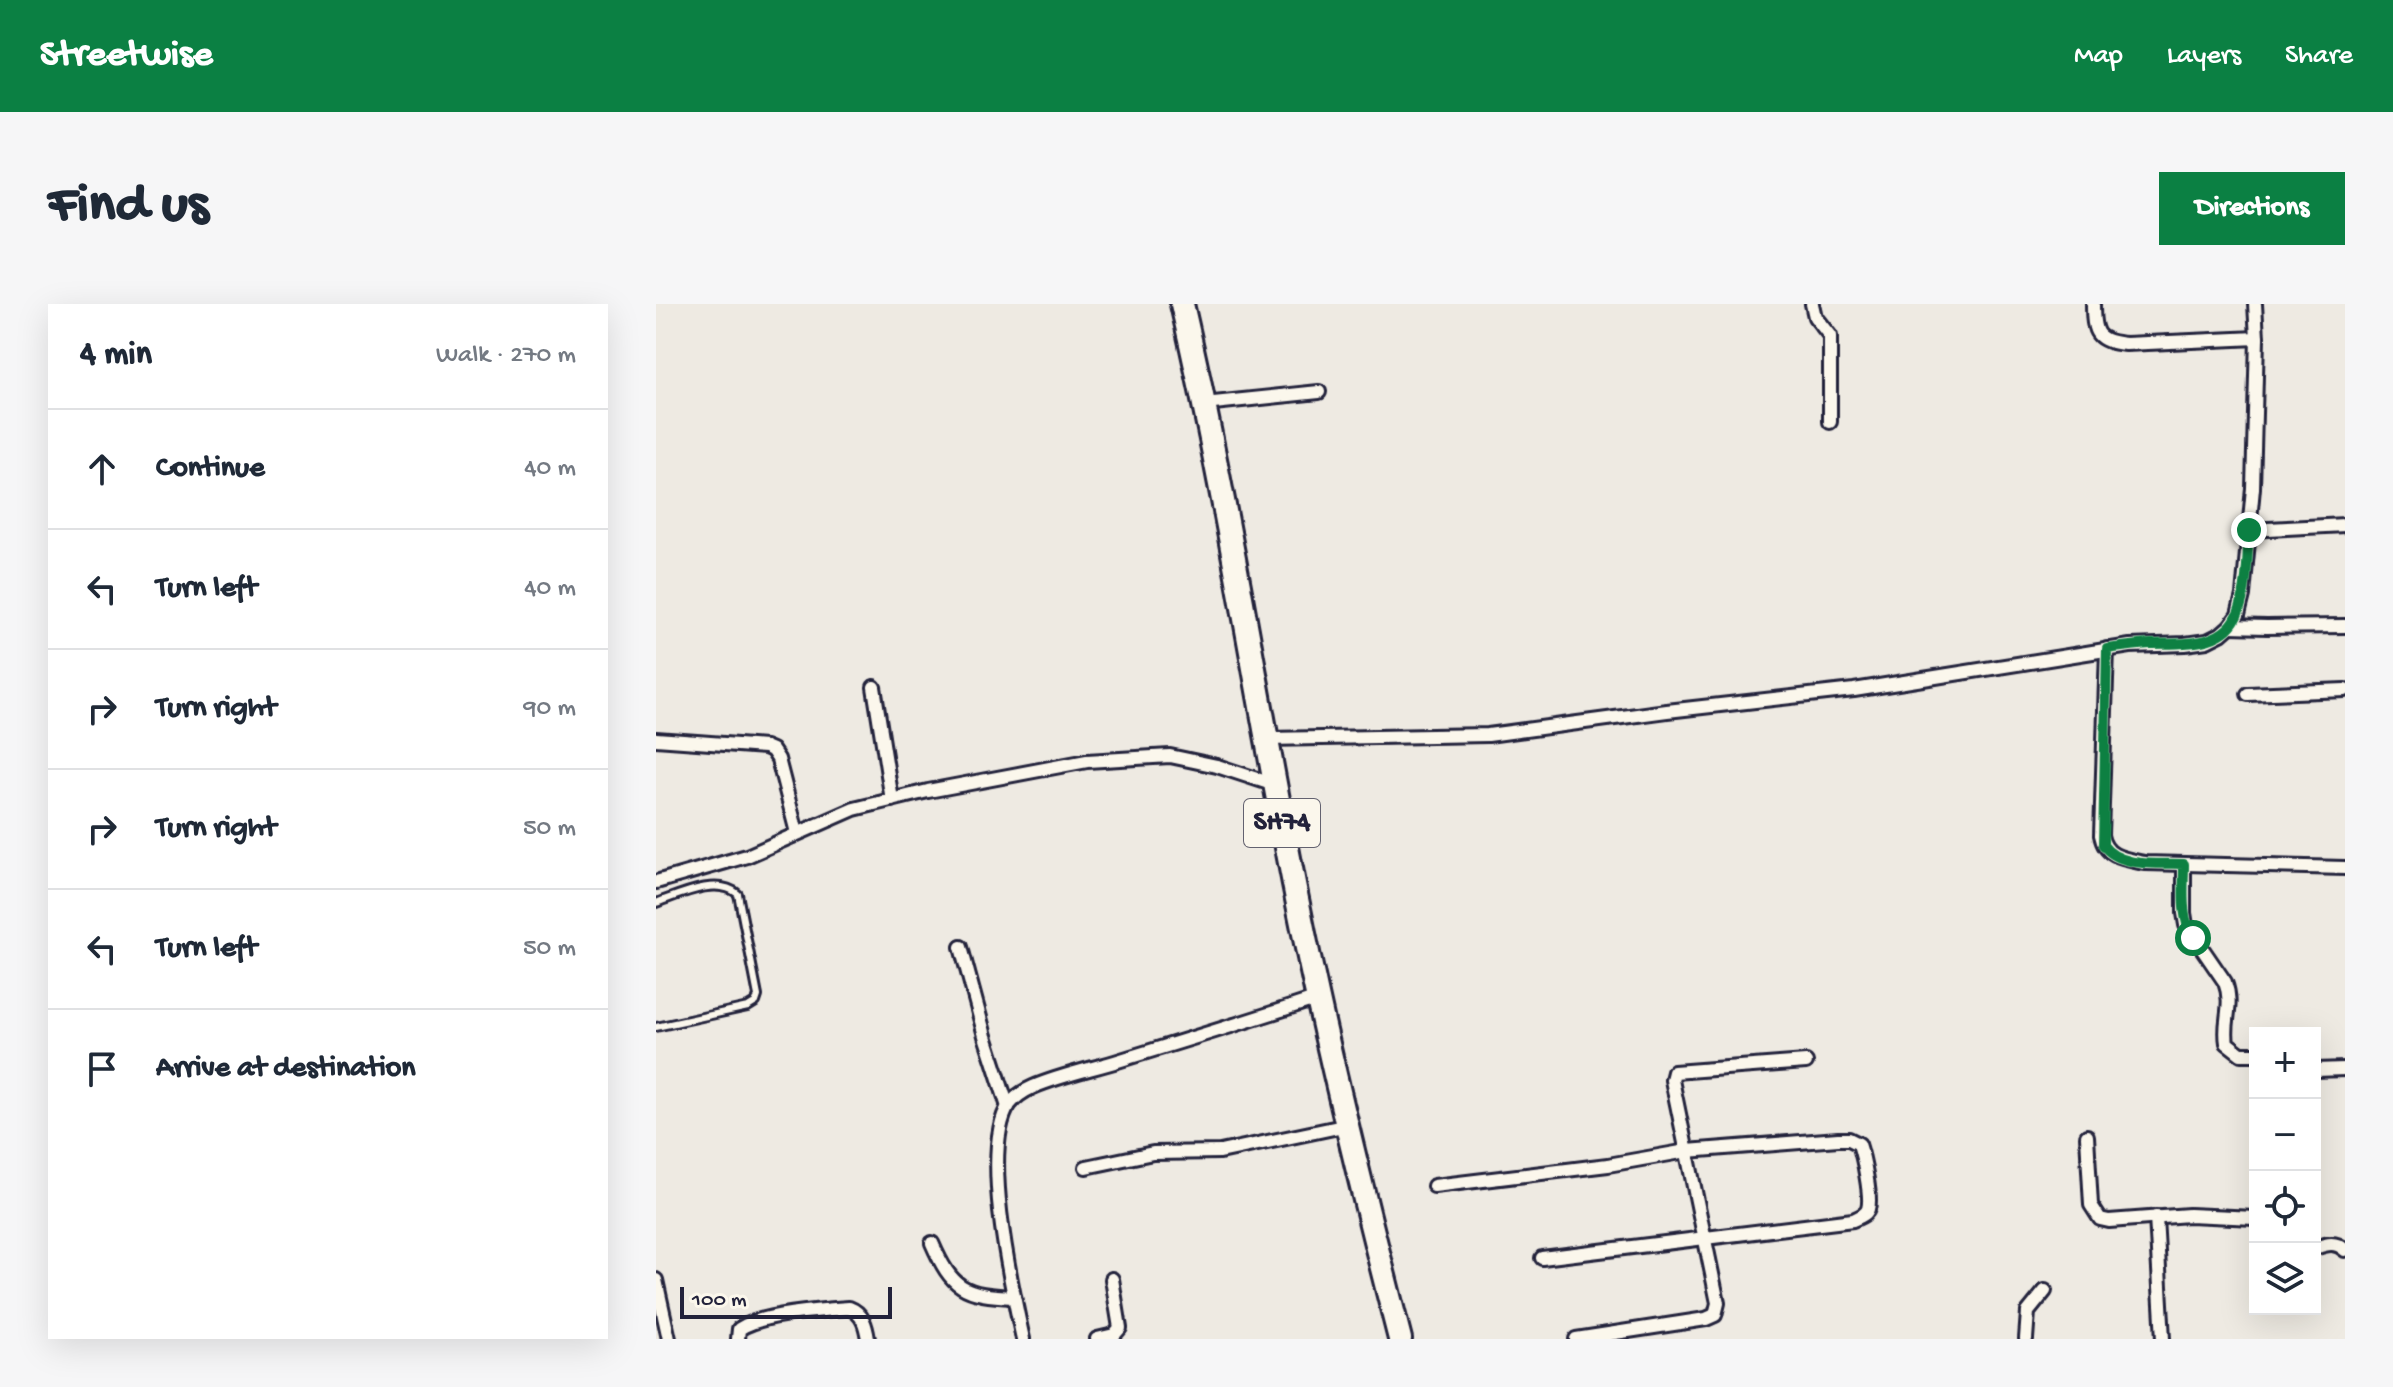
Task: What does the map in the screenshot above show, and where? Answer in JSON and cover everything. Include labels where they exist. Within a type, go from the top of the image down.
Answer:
[{"type":"highway","name":"SH74","points":[[1182,304],[1318,998],[1400,1339]]},
{"type":"street","points":[[1812,304],[1815,317],[1830,336],[1830,422]]},
{"type":"street","points":[[2093,304],[2097,332],[2106,342],[2126,344],[2257,338]]},
{"type":"street","points":[[1266,739],[1488,735],[1854,690],[2107,649],[2207,641],[2230,626],[2238,615],[2243,595],[2253,488],[2255,304]]},
{"type":"street","points":[[1204,404],[1319,392]]},
{"type":"street","points":[[2249,530],[2345,525]]},
{"type":"street","points":[[2230,626],[2345,626]]},
{"type":"street","points":[[2107,649],[2103,845],[2108,852],[2122,859],[2145,863],[2345,868]]},
{"type":"street","points":[[874,687],[892,800]]},
{"type":"street","points":[[2248,694],[2345,690]]},
{"type":"street","points":[[656,739],[772,750],[778,759],[797,833]]},
{"type":"street","points":[[656,882],[747,856],[854,809],[1032,771],[1128,757],[1170,756],[1217,766],[1275,785]]},
{"type":"street","points":[[2184,864],[2186,925],[2228,990],[2227,1043],[2241,1054],[2249,1054]]},
{"type":"street","points":[[961,947],[1008,1107]]},
{"type":"street","points":[[1023,1339],[1000,1200],[998,1157],[1001,1125],[1016,1097],[1062,1077],[1230,1028],[1318,998]]},
{"type":"street","points":[[1576,1339],[1706,1319],[1715,1315],[1718,1303],[1672,1080],[1674,1072],[1806,1062]]},
{"type":"street","points":[[2321,1070],[2345,1069]]},
{"type":"street","points":[[1086,1167],[1153,1153],[1220,1152],[1348,1125]]},
{"type":"street","points":[[2087,1136],[2091,1205],[2100,1219],[2204,1215],[2249,1218]]},
{"type":"street","points":[[1434,1186],[1608,1165],[1687,1151],[1838,1139],[1849,1139],[1859,1144],[1869,1200],[1864,1215],[1843,1221],[1542,1258]]},
{"type":"street","points":[[2156,1217],[2163,1339]]},
{"type":"street","points":[[932,1243],[951,1279],[966,1290],[1014,1297]]},
{"type":"street","points":[[2321,1246],[2338,1244],[2345,1250]]},
{"type":"street","points":[[1097,1339],[1114,1335],[1120,1328],[1112,1279]]},
{"type":"street","points":[[656,1280],[669,1339]]},
{"type":"street","points":[[2026,1339],[2028,1312],[2045,1291]]},
{"type":"street","points":[[738,1339],[739,1329],[747,1324],[849,1308],[856,1310],[862,1318],[868,1339]]},
{"type":"lane","points":[[656,903],[714,886],[730,887],[738,894],[758,996],[756,1002],[748,1007],[656,1027]]},
{"type":"route","points":[[2193,938],[2184,913],[2184,864],[2122,859],[2108,852],[2103,845],[2107,649],[2185,644],[2207,641],[2221,634],[2238,615],[2249,530]]}]
